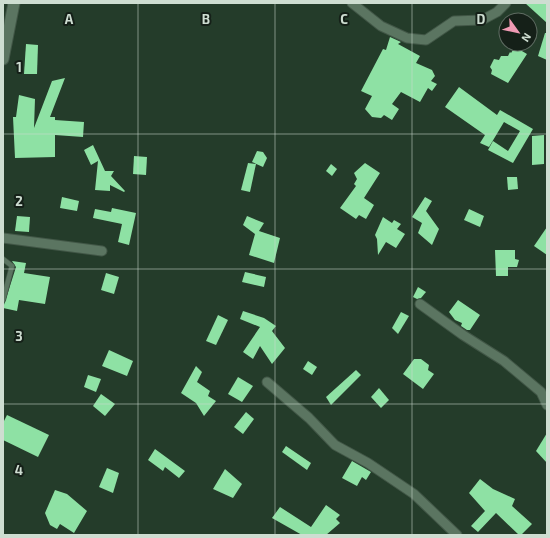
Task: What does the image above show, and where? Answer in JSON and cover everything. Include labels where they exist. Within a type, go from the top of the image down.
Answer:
[{"type":"street","points":[[3,59],[14,3]]},
{"type":"street","points":[[352,3],[381,26],[407,38],[426,40],[454,21],[482,20],[497,12],[506,3]]},
{"type":"street","points":[[3,238],[102,251]]},
{"type":"street","points":[[420,304],[463,335],[504,361],[541,392],[547,405]]},
{"type":"street","points":[[267,382],[310,418],[335,445],[368,463],[414,494],[457,535]]},
{"type":"lane","points":[[3,259],[12,266],[3,300]]},
{"type":"building","points":[[525,3],[547,3],[547,23],[538,15],[538,12],[535,12]]},
{"type":"building","points":[[545,33],[547,33],[547,60],[538,56]]},
{"type":"building","points":[[390,37],[401,42],[398,44],[420,56],[416,63],[432,70],[435,76],[431,81],[437,84],[432,91],[428,88],[420,102],[401,92],[392,104],[399,109],[392,120],[384,115],[381,118],[372,117],[365,109],[372,96],[361,91],[383,49],[386,50]]},
{"type":"building","points":[[26,44],[38,45],[37,74],[24,74]]},
{"type":"building","points":[[510,52],[524,52],[527,54],[508,83],[491,74],[492,70],[490,67],[494,59],[499,60],[501,56],[508,56]]},
{"type":"building","points":[[65,78],[50,117],[55,117],[55,120],[84,122],[83,137],[55,135],[55,157],[15,158],[13,117],[16,117],[19,95],[35,99],[34,128],[52,81]]},
{"type":"building","points":[[459,87],[497,115],[500,110],[533,129],[513,163],[488,150],[493,141],[508,151],[520,131],[504,122],[489,147],[480,143],[485,135],[445,107]]},
{"type":"building","points":[[544,135],[544,164],[532,165],[532,136]]},
{"type":"building","points":[[93,145],[105,171],[114,171],[111,176],[125,191],[124,192],[110,185],[110,191],[95,190],[98,161],[91,165],[84,150]]},
{"type":"building","points":[[257,151],[263,152],[267,158],[263,167],[252,162]]},
{"type":"building","points":[[134,156],[147,157],[146,175],[133,174]]},
{"type":"building","points":[[248,163],[256,164],[250,192],[241,190]]},
{"type":"building","points":[[365,163],[380,173],[364,198],[374,205],[366,219],[359,215],[356,219],[340,208],[356,186],[354,184],[357,179],[354,173]]},
{"type":"building","points":[[331,164],[337,169],[332,176],[326,171]]},
{"type":"building","points":[[507,177],[517,177],[518,189],[508,190]]},
{"type":"building","points":[[62,197],[79,201],[77,211],[60,208]]},
{"type":"building","points":[[425,197],[432,201],[426,211],[439,229],[432,245],[418,233],[422,223],[412,217]]},
{"type":"building","points":[[112,208],[136,213],[129,245],[118,242],[122,224],[93,218],[95,209],[111,212]]},
{"type":"building","points":[[469,209],[484,216],[480,227],[464,220]]},
{"type":"building","points":[[17,216],[30,217],[29,232],[15,231]]},
{"type":"building","points":[[247,216],[264,223],[259,231],[280,238],[274,263],[249,255],[255,234],[243,225]]},
{"type":"building","points":[[383,217],[392,223],[394,220],[401,224],[397,229],[405,234],[396,248],[386,242],[378,255],[377,239],[375,235]]},
{"type":"building","points":[[547,227],[547,255],[534,246]]},
{"type":"building","points":[[495,250],[515,250],[515,259],[519,260],[517,267],[508,267],[508,276],[496,276]]},
{"type":"building","points":[[12,261],[26,263],[24,273],[50,277],[45,304],[19,300],[17,311],[3,308],[16,267]]},
{"type":"building","points":[[245,272],[266,277],[264,287],[242,282]]},
{"type":"building","points":[[106,273],[119,277],[114,294],[101,290]]},
{"type":"building","points":[[418,287],[426,292],[421,298],[417,299],[413,297]]},
{"type":"building","points":[[458,300],[480,315],[470,330],[467,330],[461,326],[462,323],[455,320],[449,312]]},
{"type":"building","points":[[243,311],[264,318],[276,326],[272,331],[285,348],[272,364],[260,346],[253,359],[243,352],[260,327],[240,319]]},
{"type":"building","points":[[401,312],[409,316],[398,334],[392,328]]},
{"type":"building","points":[[218,315],[228,320],[216,345],[206,341]]},
{"type":"building","points":[[109,350],[133,361],[127,376],[102,366]]},
{"type":"building","points":[[414,359],[421,359],[429,365],[428,370],[434,374],[423,389],[403,374]]},
{"type":"building","points":[[308,361],[317,367],[312,375],[303,369]]},
{"type":"building","points":[[196,366],[202,372],[197,382],[210,391],[208,396],[216,401],[204,416],[196,403],[181,393]]},
{"type":"building","points":[[356,370],[361,375],[331,405],[326,397]]},
{"type":"building","points":[[88,375],[101,379],[96,392],[84,387]]},
{"type":"building","points":[[238,377],[253,386],[242,402],[228,394]]},
{"type":"building","points":[[379,388],[389,400],[381,408],[371,397]]},
{"type":"building","points":[[101,394],[115,404],[105,416],[93,406]]},
{"type":"building","points":[[246,412],[254,419],[243,434],[234,427]]},
{"type":"building","points":[[7,415],[49,435],[38,457],[3,440],[3,423]]},
{"type":"building","points":[[547,433],[547,463],[536,451]]},
{"type":"building","points":[[286,446],[311,463],[307,470],[282,452]]},
{"type":"building","points":[[155,449],[185,471],[179,478],[165,467],[163,471],[148,460]]},
{"type":"building","points":[[352,461],[371,472],[366,480],[362,477],[357,486],[342,478]]},
{"type":"building","points":[[107,468],[119,473],[113,493],[99,487]]},
{"type":"building","points":[[225,469],[242,484],[233,498],[213,489]]},
{"type":"building","points":[[480,479],[493,489],[515,499],[512,506],[532,524],[521,535],[519,535],[496,513],[478,532],[471,526],[485,511],[469,493]]},
{"type":"building","points":[[55,490],[67,494],[87,511],[74,533],[60,524],[57,529],[50,525],[45,513]]},
{"type":"building","points":[[326,505],[340,515],[336,519],[340,523],[326,535],[302,535],[272,518],[280,507],[311,527]]}]
